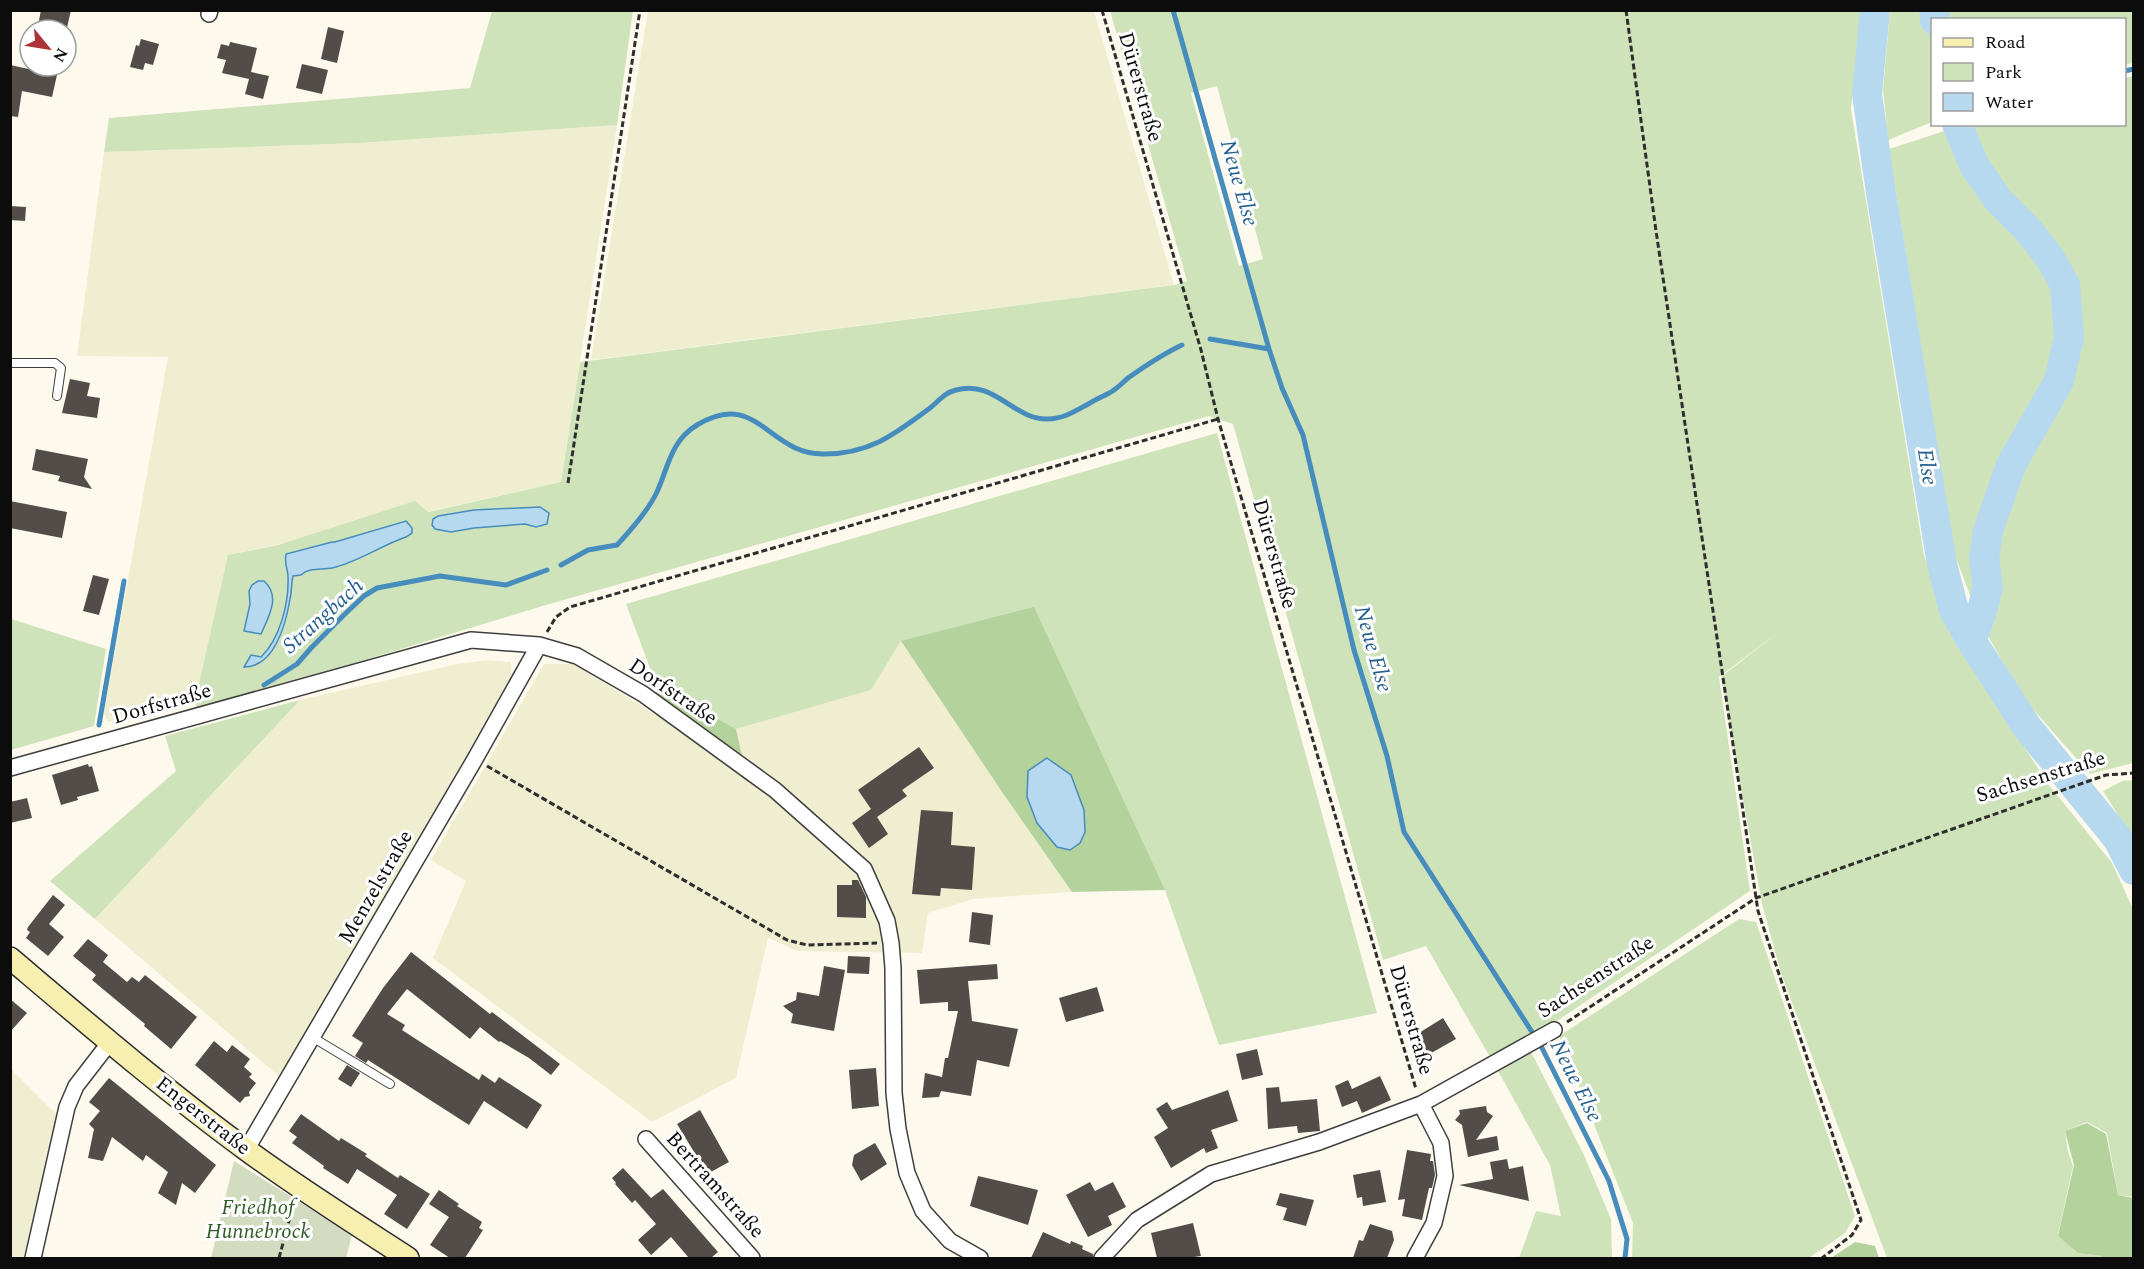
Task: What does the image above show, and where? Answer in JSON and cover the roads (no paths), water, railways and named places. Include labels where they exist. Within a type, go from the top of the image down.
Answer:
[{"type":"main road","name":"Engerstraße","points":[[10,958],[110,1042],[246,1150],[408,1258]]},
{"type":"street","name":"Dorfstraße","points":[[10,768],[471,640],[539,645],[578,656],[643,694],[775,790],[864,869],[887,921],[891,943],[894,1093],[898,1129],[908,1173],[923,1211],[950,1241],[980,1258]]},
{"type":"street","name":"Menzelstraße","points":[[246,1150],[475,759],[539,645]]},
{"type":"street","name":"Sachsenstraße","points":[[1102,1258],[1137,1220],[1210,1174],[1319,1143],[1421,1104],[1554,1030]]},
{"type":"street","points":[[33,1258],[67,1107],[76,1086],[110,1042]]},
{"type":"street","points":[[1415,1258],[1434,1223],[1445,1176],[1441,1143],[1421,1104]]},
{"type":"street","name":"Bertramstraße","points":[[646,1139],[752,1258]]},
{"type":"lane","points":[[10,363],[56,363],[61,368],[57,396]]},
{"type":"lane","points":[[312,1037],[390,1084]]},
{"type":"water","points":[[540,507],[549,513],[547,524],[536,527],[525,524],[451,532],[435,529],[432,525],[433,519],[438,516],[474,510]]},
{"type":"water","points":[[406,521],[412,528],[412,533],[406,537],[342,565],[311,570],[293,576],[288,609],[277,642],[264,660],[244,667],[251,655],[261,657],[278,631],[287,598],[286,554]]},
{"type":"water","points":[[258,581],[264,581],[269,587],[273,600],[261,634],[244,631],[250,604],[249,591]]},
{"type":"water","points":[[1047,758],[1071,775],[1084,810],[1085,832],[1080,843],[1070,850],[1057,847],[1037,823],[1027,797],[1028,771]]},
{"type":"waterway","name":"Neue Else","points":[[1173,10],[1269,349],[1282,388],[1303,435],[1354,650],[1387,756],[1404,832],[1541,1046],[1609,1181],[1627,1239],[1625,1258]]},
{"type":"waterway","name":"Else","points":[[1875,10],[1867,94],[1942,564],[1954,610],[2027,727],[2118,839],[2134,870]]},
{"type":"waterway","points":[[1934,10],[1935,18]]},
{"type":"waterway","points":[[2126,71],[2134,69]]},
{"type":"waterway","points":[[1958,126],[1974,165],[1999,201],[2029,231],[2050,258],[2065,285],[2069,337],[2059,381],[2011,465],[1988,531],[1984,558],[1988,587],[1971,640]]},
{"type":"waterway","points":[[1210,339],[1269,349]]},
{"type":"waterway","points":[[561,565],[588,550],[617,545],[652,501],[675,447],[681,439],[697,425],[717,416],[734,414],[749,418],[789,445],[805,452],[840,453],[881,441],[905,426],[945,395],[956,390],[970,388],[982,390],[1036,418],[1054,419],[1065,416],[1111,392],[1128,378],[1182,345]]},
{"type":"waterway","name":"Strangbach","points":[[264,685],[297,664],[347,612],[364,596],[377,588],[440,576],[506,585],[547,570]]},
{"type":"waterway","points":[[99,725],[124,581]]},
{"type":"park label","name":"Friedhof Hunnebrock","points":[[258,1220]]}]
